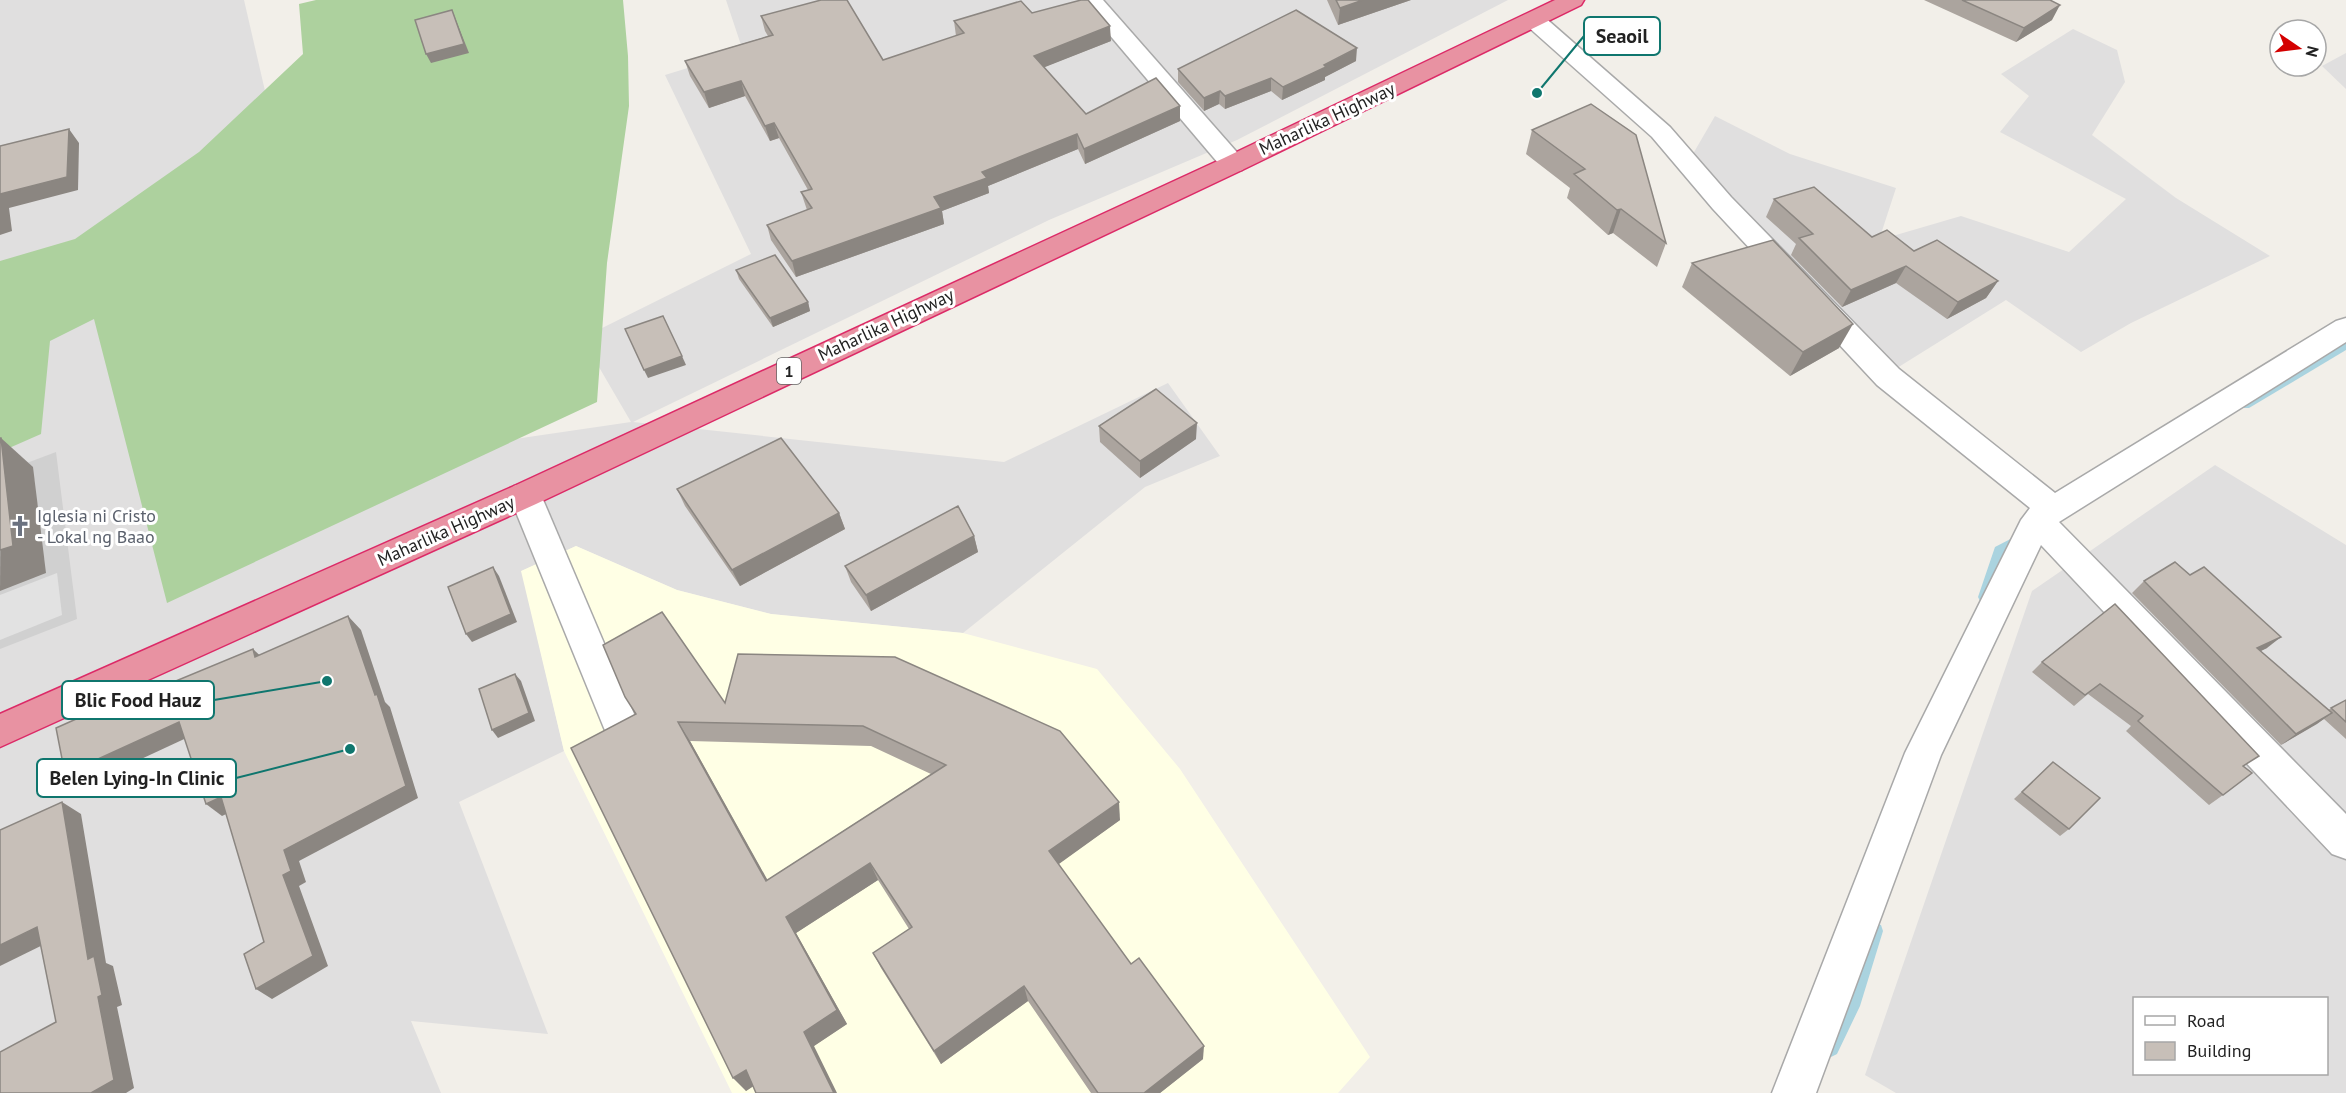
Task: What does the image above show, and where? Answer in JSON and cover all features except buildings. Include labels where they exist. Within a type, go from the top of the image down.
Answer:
[{"type":"highway","name":"Maharlika Highway","points":[[0,731],[525,495],[1233,164],[1573,0]]},
{"type":"street","points":[[1091,0],[1233,164]]},
{"type":"street","points":[[1534,20],[1661,132],[1722,203],[1888,377],[2047,521],[2104,589],[2346,841]]},
{"type":"street","points":[[1794,1093],[1923,753],[2047,521],[2346,328]]},
{"type":"street","points":[[525,495],[622,728]]},
{"type":"shaded area","points":[[0,0],[244,0],[351,463],[631,422],[582,338],[751,254],[665,75],[743,51],[726,0],[1508,0],[1237,140],[1049,220],[633,422],[1004,462],[1168,383],[1220,456],[1145,487],[963,633],[771,614],[677,590],[576,546],[522,571],[564,751],[459,802],[548,1034],[411,1021],[441,1093],[0,1093]]},
{"type":"shaded area","points":[[2073,29],[2117,50],[2125,82],[2092,135],[2176,198],[2270,256],[2131,323],[2081,352],[2006,300],[1897,368],[1690,159],[1715,116],[1790,154],[1896,188],[1879,240],[1961,216],[2069,252],[2126,199],[2000,132],[2029,96],[2001,74]]},
{"type":"shaded area","points":[[2346,53],[2346,89],[2328,72],[2328,63]]},
{"type":"shaded area","points":[[56,452],[77,619],[0,649],[0,473]]},
{"type":"shaded area","points":[[2215,465],[2346,545],[2346,1093],[1896,1093],[1865,1075],[2032,591]]},
{"type":"shaded area","points":[[576,546],[677,590],[771,614],[963,633],[1097,669],[1180,769],[1370,1057],[1338,1093],[732,1093],[564,751],[521,571]]},
{"type":"shaded area","points":[[57,573],[62,615],[0,640],[0,595]]},
{"type":"green space","points":[[316,0],[623,0],[628,56],[629,106],[607,263],[597,402],[167,603],[94,319],[50,341],[41,434],[0,452],[0,261],[75,239],[199,152],[303,54],[299,4]]},
{"type":"waterway","points":[[2245,405],[2346,345]]},
{"type":"waterway","points":[[1985,597],[2000,551],[2022,538]]},
{"type":"waterway","points":[[1831,1048],[1851,1006],[1875,931]]},
{"type":"place","name":"Seaoil","points":[[1537,93]]},
{"type":"place","name":"Iglesia ni Cristo - Lokal ng Baao","points":[[20,526]]},
{"type":"place","name":"Blic Food Hauz","points":[[327,681]]},
{"type":"place","name":"Belen Lying-In Clinic","points":[[350,749]]}]
